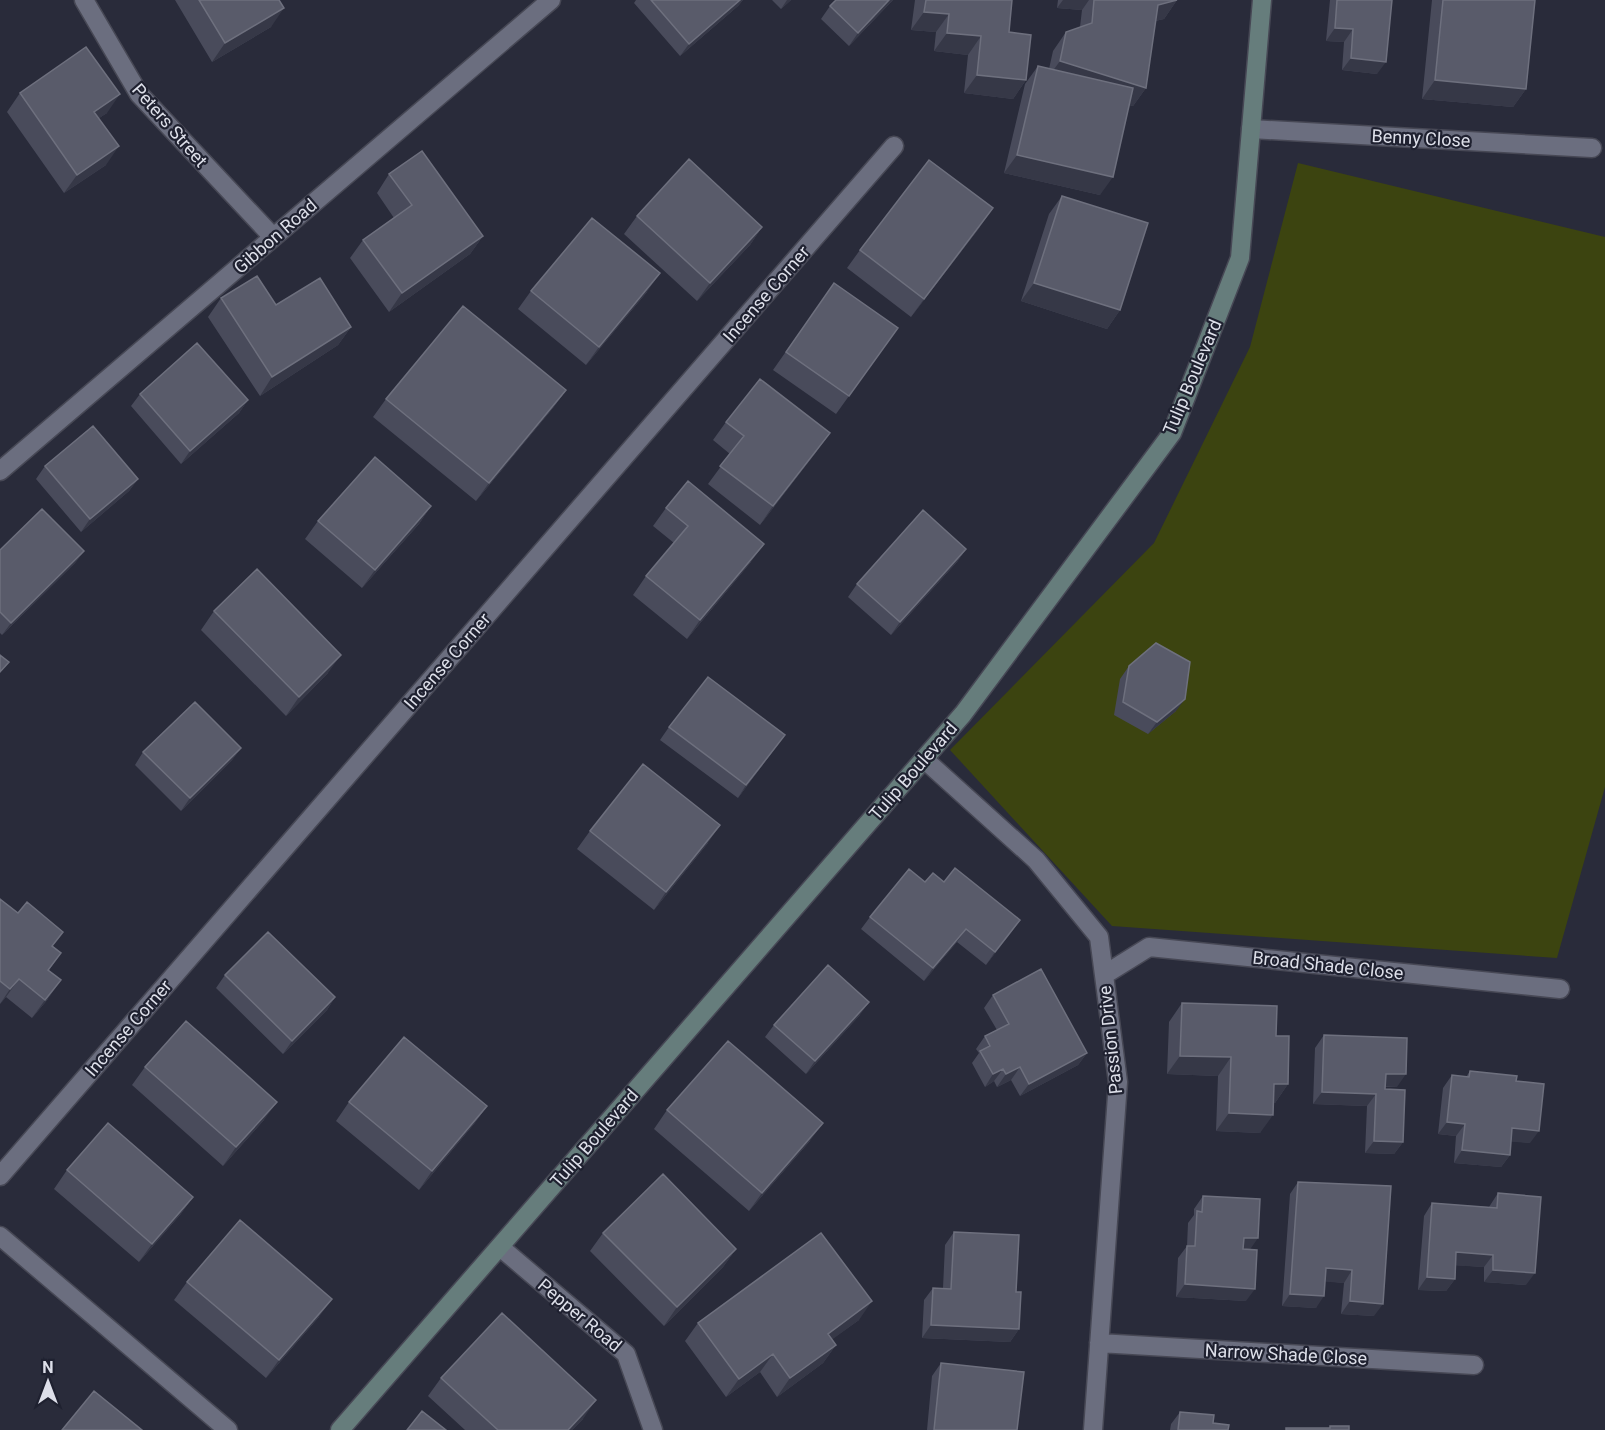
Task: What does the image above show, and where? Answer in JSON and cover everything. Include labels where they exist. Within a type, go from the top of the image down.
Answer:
[{"type":"street","name":"Peters Street","points":[[84,0],[139,93],[273,237]]},
{"type":"street","name":"Gibbon Road","points":[[0,471],[551,0]]},
{"type":"street","name":"Tulip Boulevard","points":[[340,1430],[963,714],[1172,433],[1240,258],[1262,0]]},
{"type":"street","name":"Benny Close","points":[[1251,129],[1592,148]]},
{"type":"street","name":"Incense Corner","points":[[0,1176],[894,147]]},
{"type":"street","name":"Passion Drive","points":[[924,759],[1036,860],[1099,937],[1118,1082],[1093,1430]]},
{"type":"street","name":"Broad Shade Close","points":[[1104,975],[1149,947],[1560,988]]},
{"type":"street","points":[[0,1236],[228,1430]]},
{"type":"street","name":"Pepper Road","points":[[500,1246],[626,1354],[653,1430]]},
{"type":"street","name":"Narrow Shade Close","points":[[1099,1343],[1474,1365]]},
{"type":"green space","points":[[1298,163],[1605,237],[1605,787],[1557,958],[1112,926],[950,750],[1154,543],[1250,347]]},
{"type":"building","points":[[199,0],[279,0],[284,8],[225,43]]},
{"type":"building","points":[[651,0],[740,0],[689,44]]},
{"type":"building","points":[[836,0],[889,0],[858,33],[830,6]]},
{"type":"building","points":[[926,0],[1012,0],[1009,32],[1031,35],[1026,80],[977,75],[981,36],[947,33],[949,14],[924,12]]},
{"type":"building","points":[[1094,0],[1177,0],[1158,5],[1146,88],[1060,61],[1066,32],[1092,23]]},
{"type":"building","points":[[1337,0],[1392,0],[1386,62],[1351,58],[1353,29],[1335,28]]},
{"type":"building","points":[[1443,0],[1535,0],[1526,89],[1435,80]]},
{"type":"building","points":[[86,47],[120,94],[94,112],[119,146],[77,175],[20,93]]},
{"type":"building","points":[[1038,66],[1133,88],[1113,177],[1017,155]]},
{"type":"building","points":[[422,151],[483,236],[402,293],[363,240],[412,205],[389,174]]},
{"type":"building","points":[[689,159],[762,227],[710,283],[637,216]]},
{"type":"building","points":[[929,160],[993,208],[924,299],[860,250]]},
{"type":"building","points":[[1062,196],[1148,223],[1120,310],[1034,283]]},
{"type":"building","points":[[592,218],[660,273],[599,347],[531,291]]},
{"type":"building","points":[[257,276],[276,305],[320,278],[351,327],[272,377],[221,298]]},
{"type":"building","points":[[834,283],[898,328],[849,396],[786,352]]},
{"type":"building","points":[[463,306],[566,390],[489,483],[386,399]]},
{"type":"building","points":[[197,343],[248,400],[190,451],[140,394]]},
{"type":"building","points":[[760,379],[830,433],[773,506],[720,466],[744,436],[726,422]]},
{"type":"building","points":[[93,426],[138,479],[90,519],[45,466]]},
{"type":"building","points":[[375,457],[431,506],[375,570],[318,521]]},
{"type":"building","points":[[688,481],[764,544],[700,620],[646,576],[688,526],[666,508]]},
{"type":"building","points":[[42,509],[84,551],[11,623],[0,612],[0,550]]},
{"type":"building","points":[[923,510],[966,549],[900,622],[857,584]]},
{"type":"building","points":[[257,569],[341,655],[299,697],[214,611]]},
{"type":"building","points":[[1156,643],[1190,662],[1185,699],[1157,722],[1123,702],[1129,666]]},
{"type":"building","points":[[0,655],[9,662],[0,672]]},
{"type":"building","points":[[708,677],[785,735],[746,785],[669,727]]},
{"type":"building","points":[[195,702],[241,748],[190,798],[143,752]]},
{"type":"building","points":[[643,764],[720,825],[666,892],[590,831]]},
{"type":"building","points":[[955,868],[1020,920],[995,952],[966,929],[933,968],[870,917],[909,869],[925,882],[933,873],[944,882]]},
{"type":"building","points":[[0,899],[18,913],[27,902],[63,932],[52,946],[61,953],[48,970],[61,980],[45,1000],[19,979],[10,989],[0,981]]},
{"type":"building","points":[[268,932],[335,997],[292,1041],[225,975]]},
{"type":"building","points":[[828,965],[869,1002],[815,1061],[774,1025]]},
{"type":"building","points":[[1041,969],[1087,1053],[1029,1084],[1020,1067],[1006,1074],[1003,1069],[993,1074],[980,1051],[990,1046],[985,1036],[1009,1024],[993,995]]},
{"type":"building","points":[[1182,1003],[1277,1006],[1276,1036],[1289,1036],[1288,1084],[1274,1084],[1273,1115],[1229,1113],[1231,1057],[1180,1056]]},
{"type":"building","points":[[186,1021],[277,1102],[236,1147],[145,1067]]},
{"type":"building","points":[[1324,1035],[1407,1038],[1406,1074],[1386,1074],[1385,1089],[1405,1090],[1403,1142],[1374,1141],[1376,1094],[1322,1092]]},
{"type":"building","points":[[404,1037],[487,1106],[432,1171],[349,1102]]},
{"type":"building","points":[[728,1041],[823,1123],[762,1193],[667,1110]]},
{"type":"building","points":[[1470,1071],[1517,1076],[1516,1081],[1544,1084],[1539,1131],[1512,1128],[1510,1155],[1462,1150],[1465,1124],[1447,1122],[1452,1075],[1469,1077]]},
{"type":"building","points":[[108,1123],[193,1197],[152,1244],[67,1170]]},
{"type":"building","points":[[663,1174],[736,1249],[677,1307],[603,1233]]},
{"type":"building","points":[[1298,1182],[1391,1186],[1383,1304],[1350,1301],[1352,1270],[1326,1268],[1324,1296],[1290,1294]]},
{"type":"building","points":[[1498,1193],[1541,1197],[1535,1273],[1493,1270],[1493,1255],[1456,1252],[1455,1279],[1427,1277],[1432,1203],[1497,1208]]},
{"type":"building","points":[[1203,1196],[1260,1199],[1258,1238],[1244,1238],[1243,1249],[1257,1250],[1255,1289],[1185,1284],[1187,1246],[1195,1246],[1197,1211],[1202,1212]]},
{"type":"building","points":[[240,1220],[332,1299],[279,1360],[187,1282]]},
{"type":"building","points":[[954,1232],[1019,1235],[1016,1292],[1021,1292],[1019,1329],[931,1325],[933,1288],[951,1289]]},
{"type":"building","points":[[821,1233],[872,1301],[828,1334],[836,1345],[790,1378],[773,1354],[739,1379],[698,1323]]},
{"type":"building","points":[[502,1313],[596,1400],[568,1430],[498,1430],[441,1378]]},
{"type":"building","points":[[941,1363],[1024,1372],[1017,1430],[934,1430]]},
{"type":"building","points":[[94,1391],[142,1430],[62,1430]]},
{"type":"building","points":[[422,1411],[446,1430],[407,1430]]},
{"type":"building","points":[[1180,1412],[1214,1415],[1213,1423],[1229,1425],[1228,1430],[1178,1430]]},
{"type":"building","points":[[1330,1426],[1349,1426],[1349,1430],[1286,1430],[1286,1428],[1330,1428]]}]
